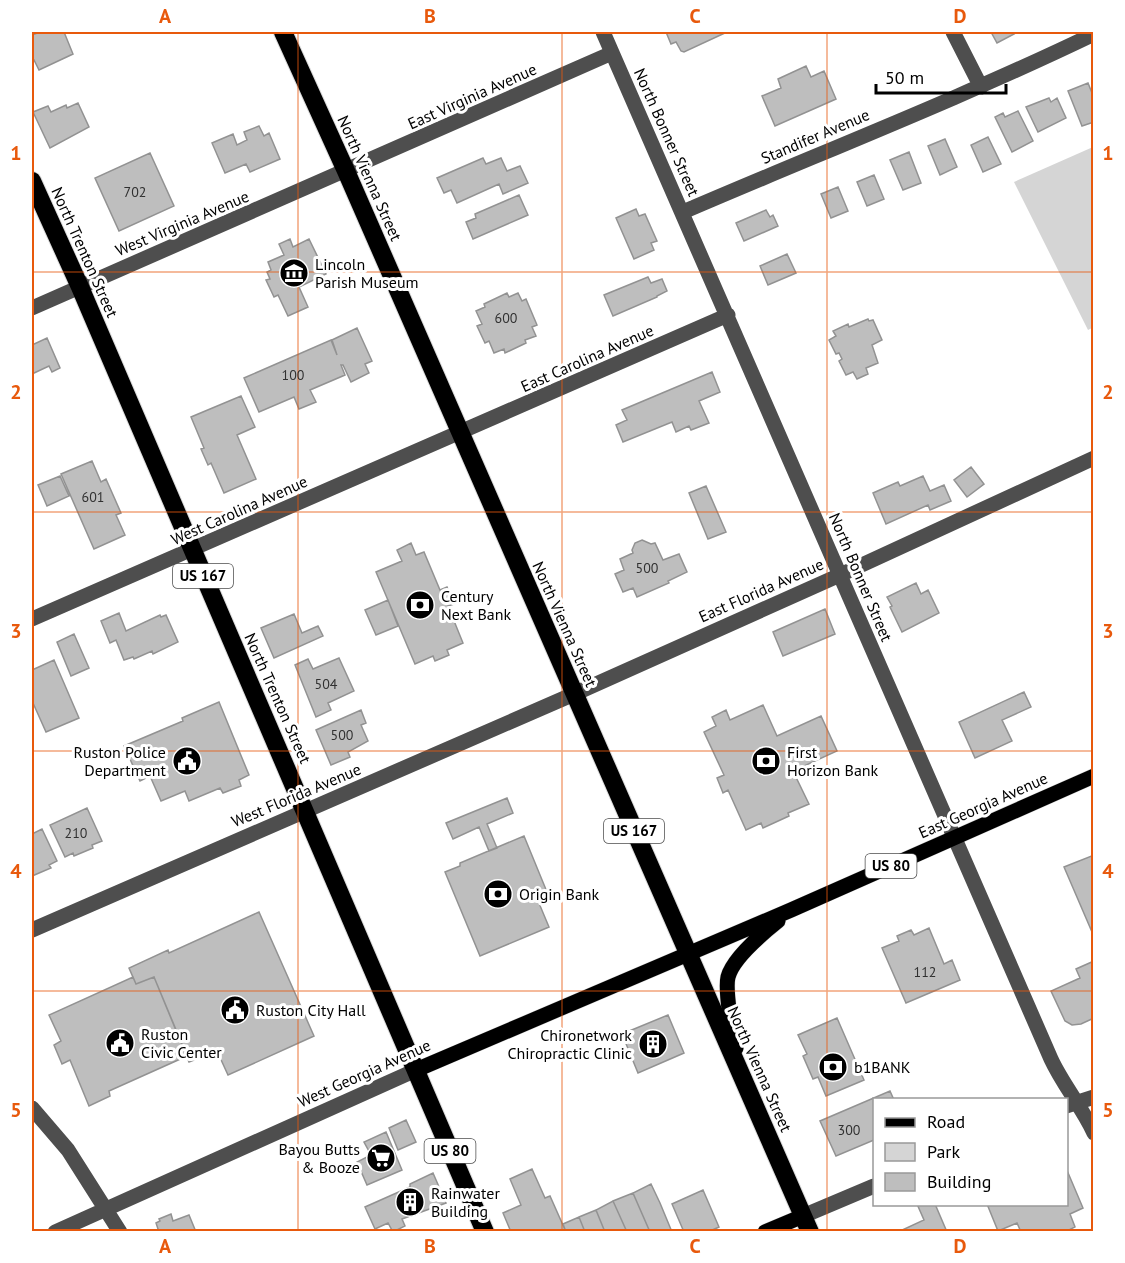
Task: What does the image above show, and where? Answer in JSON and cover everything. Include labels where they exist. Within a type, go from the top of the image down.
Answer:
[{"type":"highway","name":"North Vienna Street","points":[[283,32],[807,1224]]},
{"type":"highway","name":"North Trenton Street","points":[[32,181],[306,810],[485,1232]]},
{"type":"main road","name":"East Georgia Avenue","points":[[688,953],[1094,776]]},
{"type":"main road","points":[[749,1091],[731,1031],[728,978],[753,941],[791,910]]},
{"type":"main road","name":"West Georgia Avenue","points":[[416,1070],[688,953]]},
{"type":"main road","points":[[765,1232],[807,1224]]},
{"type":"street","name":"North Bonner Street","points":[[603,32],[1055,1068],[1072,1104],[1094,1133]]},
{"type":"street","points":[[953,32],[981,87]]},
{"type":"street","name":"Standifer Avenue","points":[[682,212],[828,149],[981,87],[1094,34]]},
{"type":"street","name":"East Virginia Avenue","points":[[346,171],[612,53]]},
{"type":"street","name":"West Virginia Avenue","points":[[32,308],[346,171]]},
{"type":"street","name":"East Carolina Avenue","points":[[460,434],[728,315]]},
{"type":"street","name":"West Carolina Avenue","points":[[32,619],[460,434]]},
{"type":"street","name":"East Florida Avenue","points":[[574,694],[1094,458]]},
{"type":"street","name":"West Florida Avenue","points":[[32,930],[574,694]]},
{"type":"street","name":"West Georgia Avenue","points":[[55,1232],[416,1070]]},
{"type":"street","points":[[1072,1104],[1094,1097]]},
{"type":"street","points":[[32,1108],[68,1150],[120,1232]]},
{"type":"street","points":[[807,1224],[873,1187]]},
{"type":"green space","points":[[1093,147],[1094,327],[1088,330],[1014,182]]},
{"type":"building","points":[[40,32],[64,32],[73,54],[39,70],[34,60],[32,61],[32,35]]},
{"type":"building","points":[[666,32],[727,32],[684,52],[676,42],[671,44]]},
{"type":"building","points":[[991,32],[1012,32],[1014,34],[997,43]]},
{"type":"building","points":[[806,66],[811,77],[824,71],[836,99],[775,126],[762,96],[781,88],[778,79]]},
{"type":"building","points":[[1088,83],[1094,98],[1094,122],[1082,126],[1068,91]]},
{"type":"building","points":[[1049,98],[1051,102],[1057,98],[1066,118],[1038,132],[1026,107]]},
{"type":"building","points":[[78,103],[89,127],[50,148],[33,112],[48,106],[51,112],[66,105],[67,108]]},
{"type":"building","points":[[1018,111],[1033,141],[1012,152],[995,117],[1003,113],[1005,117]]},
{"type":"building","points":[[259,126],[264,136],[269,133],[280,159],[250,172],[246,164],[225,173],[212,143],[233,134],[237,145],[247,140],[244,132]]},
{"type":"building","points":[[988,137],[1001,164],[983,172],[971,145]]},
{"type":"building","points":[[945,139],[957,167],[940,175],[928,146]]},
{"type":"building","points":[[909,152],[921,183],[903,190],[890,160]]},
{"type":"building","points":[[150,153],[174,206],[119,231],[95,178]]},
{"type":"building","points":[[483,158],[486,164],[501,158],[507,171],[520,166],[528,183],[503,194],[499,184],[457,203],[451,190],[444,193],[437,178]]},
{"type":"building","points":[[874,175],[884,199],[867,206],[857,182]]},
{"type":"building","points":[[838,187],[848,211],[831,218],[821,194]]},
{"type":"building","points":[[519,195],[528,215],[473,239],[466,222],[476,218],[475,214]]},
{"type":"building","points":[[636,209],[639,216],[645,214],[657,241],[651,243],[654,250],[634,259],[616,218]]},
{"type":"building","points":[[766,210],[770,217],[773,215],[778,226],[744,241],[736,223]]},
{"type":"building","points":[[290,239],[293,247],[309,239],[326,274],[299,287],[308,307],[288,316],[278,295],[274,297],[266,280],[270,279],[267,272],[271,270],[268,262],[284,255],[279,244]]},
{"type":"building","points":[[787,254],[796,273],[768,285],[760,266]]},
{"type":"building","points":[[648,277],[651,283],[662,279],[667,291],[613,316],[604,295]]},
{"type":"building","points":[[507,293],[509,297],[518,293],[522,301],[526,299],[537,325],[532,327],[536,336],[505,353],[504,349],[494,353],[489,341],[485,343],[477,326],[482,324],[476,311],[485,307],[484,304]]},
{"type":"building","points":[[868,319],[873,320],[882,340],[872,345],[878,363],[866,368],[868,374],[857,379],[853,372],[846,375],[839,361],[842,359],[839,353],[836,354],[829,340],[836,336],[833,331]]},
{"type":"building","points":[[357,328],[372,361],[365,364],[369,373],[351,382],[341,365],[345,375],[310,390],[316,402],[299,409],[294,397],[259,412],[244,378],[331,340],[337,355],[332,340]]},
{"type":"building","points":[[47,338],[60,368],[52,372],[49,366],[32,374],[32,345]]},
{"type":"building","points":[[712,372],[720,392],[699,401],[709,423],[691,430],[689,426],[676,432],[672,422],[623,442],[616,425],[627,420],[622,410]]},
{"type":"building","points":[[241,396],[255,427],[237,435],[256,479],[224,493],[211,463],[208,465],[201,449],[204,448],[191,417]]},
{"type":"building","points":[[92,461],[101,482],[106,479],[121,513],[116,515],[125,535],[94,549],[61,474]]},
{"type":"building","points":[[971,467],[984,484],[967,497],[954,480]]},
{"type":"building","points":[[60,476],[69,496],[47,506],[38,485]]},
{"type":"building","points":[[923,476],[930,491],[944,485],[951,501],[930,510],[928,505],[886,524],[873,493],[898,482],[900,486]]},
{"type":"building","points":[[706,486],[726,532],[708,539],[689,493]]},
{"type":"building","points":[[642,540],[651,544],[655,543],[663,560],[679,554],[687,572],[637,597],[633,588],[623,592],[615,574],[624,570],[620,559],[633,553],[635,543]]},
{"type":"building","name":"Century Next Bank","points":[[411,543],[416,555],[424,552],[440,590],[447,587],[454,604],[448,606],[463,643],[447,650],[449,655],[435,661],[433,656],[415,664],[376,572],[402,561],[397,550]]},
{"type":"building","points":[[916,583],[921,594],[928,590],[939,613],[902,632],[887,597]]},
{"type":"building","points":[[388,600],[398,626],[376,635],[365,610]]},
{"type":"building","points":[[825,609],[835,634],[783,656],[773,632]]},
{"type":"building","points":[[119,613],[126,631],[160,615],[161,617],[166,615],[178,642],[153,654],[152,651],[134,659],[133,657],[124,660],[116,640],[110,643],[101,621]]},
{"type":"building","points":[[294,614],[302,633],[318,626],[323,636],[274,658],[261,628]]},
{"type":"building","points":[[74,634],[89,668],[71,676],[57,642]]},
{"type":"building","points":[[339,658],[354,691],[328,703],[331,710],[316,717],[295,665],[308,659],[313,669]]},
{"type":"building","points":[[54,660],[79,718],[46,732],[32,704],[32,670]]},
{"type":"building","points":[[1024,692],[1031,707],[1002,720],[1012,741],[975,758],[959,722]]},
{"type":"building","name":"Ruston Police Department","points":[[219,702],[249,775],[239,780],[241,786],[223,793],[220,788],[189,801],[185,791],[161,801],[150,776],[140,781],[124,746],[183,721],[182,718]]},
{"type":"building","name":"First Horizon Bank","points":[[763,705],[777,736],[821,716],[837,751],[793,771],[809,804],[763,828],[761,823],[746,830],[728,790],[723,793],[717,778],[724,775],[704,732],[716,726],[712,717],[726,710],[730,720]]},
{"type":"building","points":[[361,710],[366,723],[361,725],[368,741],[348,752],[350,757],[331,765],[316,730]]},
{"type":"building","points":[[507,798],[513,813],[487,824],[497,848],[489,851],[479,827],[453,839],[446,823]]},
{"type":"building","points":[[87,808],[102,841],[92,845],[93,848],[74,856],[73,853],[65,857],[50,825]]},
{"type":"building","points":[[42,829],[57,861],[49,865],[51,868],[32,876],[32,834]]},
{"type":"building","name":"Origin Bank","points":[[524,836],[547,892],[536,896],[549,927],[480,956],[445,872],[460,866],[460,863]]},
{"type":"building","points":[[1094,855],[1094,931],[1092,932],[1064,867]]},
{"type":"building","name":"Ruston City Hall","points":[[259,912],[314,1036],[228,1075],[217,1051],[189,1062],[154,977],[136,984],[129,968],[168,950],[169,953]]},
{"type":"building","points":[[929,928],[944,964],[952,960],[960,980],[906,1003],[882,948],[899,941],[897,936],[911,930],[914,935]]},
{"type":"building","points":[[1094,961],[1094,1018],[1072,1025],[1065,1021],[1051,991],[1080,978],[1076,969]]},
{"type":"building","name":"Ruston Civic Center","points":[[133,977],[136,984],[154,977],[187,1056],[109,1091],[110,1096],[89,1106],[70,1060],[62,1064],[54,1045],[61,1041],[49,1015]]},
{"type":"building","name":"Chironetwork Chiropractic Clinic","points":[[668,1015],[684,1053],[638,1073],[622,1034]]},
{"type":"building","name":"b1BANK","points":[[837,1018],[864,1080],[826,1096],[818,1077],[813,1079],[803,1056],[807,1054],[798,1035]]},
{"type":"building","points":[[890,1091],[893,1098],[874,1098]]},
{"type":"building","points":[[873,1098],[873,1140],[836,1156],[820,1121]]},
{"type":"building","points":[[406,1120],[416,1142],[398,1150],[389,1128]]},
{"type":"building","name":"Bayou Butts & Booze","points":[[386,1132],[402,1170],[367,1185],[357,1162],[371,1155],[364,1142]]},
{"type":"building","points":[[532,1169],[545,1198],[550,1196],[566,1232],[511,1232],[503,1213],[521,1205],[510,1179]]},
{"type":"building","name":"Rainwater Building","points":[[433,1173],[446,1203],[402,1219],[405,1226],[393,1232],[388,1223],[375,1229],[365,1207],[410,1187],[410,1184]]},
{"type":"building","points":[[1068,1173],[1083,1208],[1070,1214],[1075,1227],[1065,1232],[1021,1232],[1017,1223],[998,1231],[988,1206],[1068,1206]]},
{"type":"building","points":[[651,1184],[672,1232],[650,1232],[633,1193]]},
{"type":"building","points":[[703,1190],[719,1227],[708,1232],[684,1232],[672,1204]]},
{"type":"building","points":[[633,1193],[650,1232],[627,1232],[613,1201]]},
{"type":"building","points":[[613,1201],[627,1232],[605,1232],[596,1210]]},
{"type":"building","points":[[918,1206],[936,1206],[947,1232],[898,1232],[924,1220]]},
{"type":"building","points":[[596,1210],[605,1232],[585,1232],[579,1217]]},
{"type":"building","points":[[171,1214],[173,1221],[189,1215],[196,1232],[159,1232],[156,1223],[160,1221],[159,1219]]},
{"type":"building","points":[[579,1217],[585,1232],[566,1232],[563,1224]]},
{"type":"place","name":"Lincoln Parish Museum","points":[[294,273]]},
{"type":"place","name":"Century Next Bank","points":[[420,605]]},
{"type":"place","name":"Ruston Police Department","points":[[187,761]]},
{"type":"place","name":"First Horizon Bank","points":[[766,761]]},
{"type":"place","name":"Origin Bank","points":[[498,894]]},
{"type":"place","name":"Ruston City Hall","points":[[235,1010]]},
{"type":"place","name":"Ruston Civic Center","points":[[120,1043]]},
{"type":"place","name":"Chironetwork Chiropractic Clinic","points":[[653,1044]]},
{"type":"place","name":"b1BANK","points":[[833,1067]]},
{"type":"place","name":"Bayou Butts & Booze","points":[[381,1158]]},
{"type":"place","name":"Rainwater Building","points":[[410,1202]]}]
